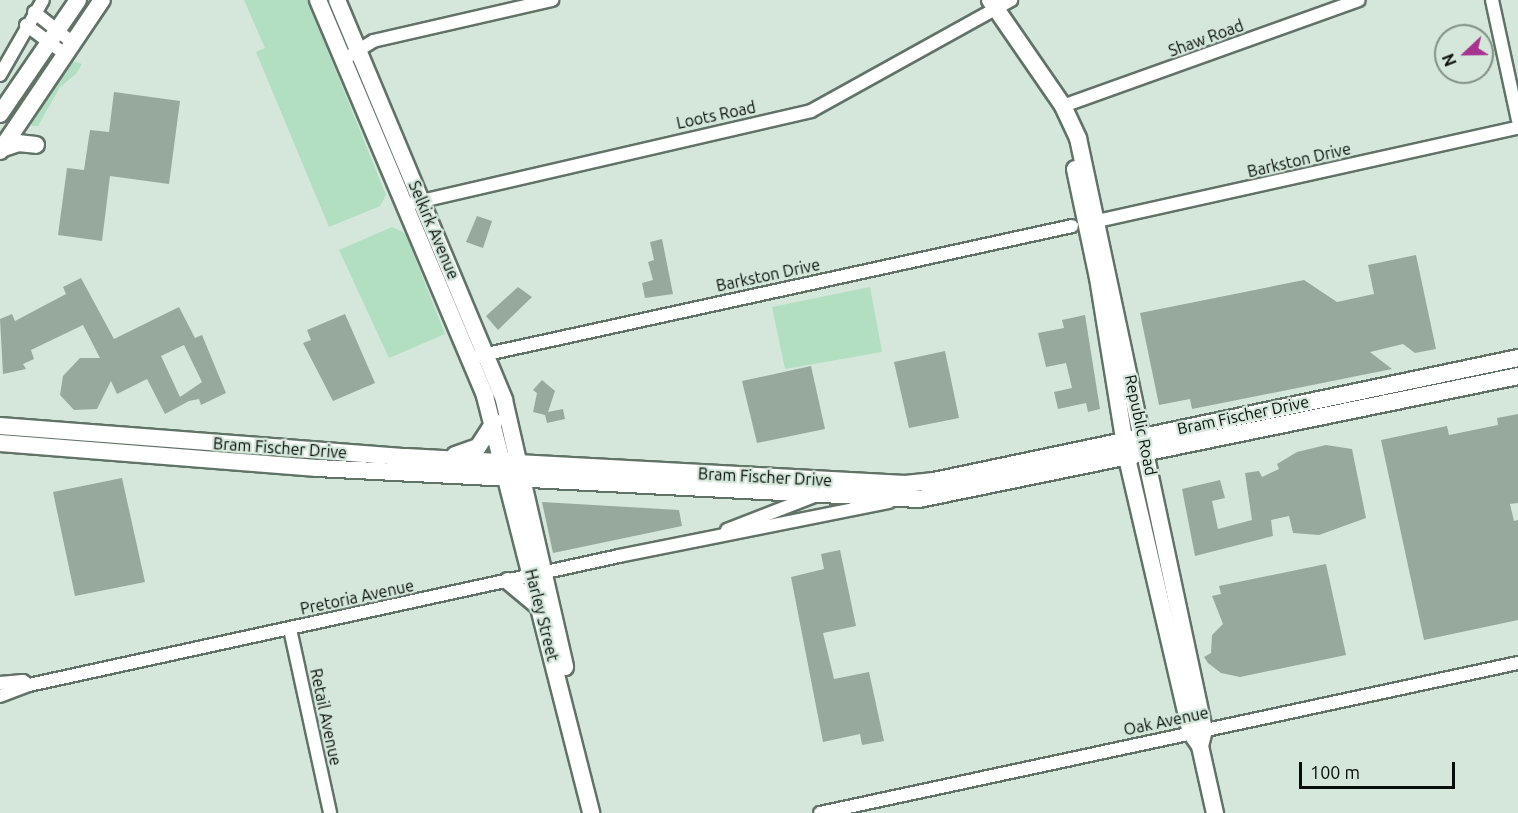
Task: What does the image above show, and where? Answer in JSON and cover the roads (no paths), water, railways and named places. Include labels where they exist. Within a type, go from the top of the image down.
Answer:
[{"type":"main road","points":[[0,114],[78,0]]},
{"type":"main road","points":[[1,150],[102,0]]},
{"type":"main road","name":"Selkirk Avenue","points":[[318,0],[343,60],[414,202]]},
{"type":"main road","name":"Selkirk Avenue","points":[[337,0],[358,50],[414,202],[479,356],[514,471]]},
{"type":"main road","name":"Republic Road","points":[[993,4],[1063,106],[1127,458],[1215,813]]},
{"type":"main road","points":[[1,150],[18,143],[36,145]]},
{"type":"main road","name":"Republic Road","points":[[1086,224],[1143,435],[1198,737]]},
{"type":"main road","name":"Selkirk Avenue","points":[[479,356],[494,422],[514,471]]},
{"type":"main road","name":"Bram Fischer Drive","points":[[0,426],[439,457],[514,471],[842,481],[934,481],[1143,435],[1518,358]]},
{"type":"main road","name":"Bram Fischer Drive","points":[[0,443],[514,471],[904,499],[936,497],[1518,376]]},
{"type":"main road","points":[[439,457],[478,447],[494,422]]},
{"type":"main road","name":"Harley Street","points":[[514,471],[591,813]]},
{"type":"main road","name":"Harley Street","points":[[538,574],[540,609],[578,751]]},
{"type":"main road","points":[[508,581],[526,592],[540,609]]},
{"type":"street","points":[[0,75],[3,59],[43,0]]},
{"type":"street","points":[[343,60],[373,41],[552,0]]},
{"type":"street","name":"Loots Road","points":[[414,202],[811,111],[993,4],[1011,0]]},
{"type":"street","name":"Shaw Road","points":[[1063,106],[1359,0]]},
{"type":"street","points":[[1492,0],[1518,120]]},
{"type":"street","points":[[34,12],[53,35],[69,48]]},
{"type":"street","points":[[26,25],[53,35]]},
{"type":"street","name":"Barkston Drive","points":[[479,356],[1518,128]]},
{"type":"street","name":"Pretoria Avenue","points":[[692,541],[777,514],[842,481]]},
{"type":"street","name":"Pretoria Avenue","points":[[0,696],[29,685],[538,574],[904,499]]},
{"type":"street","name":"Retail Avenue","points":[[290,629],[330,813]]},
{"type":"street","name":"Oak Avenue","points":[[820,813],[1198,737],[1518,663]]},
{"type":"street","name":"Pretoria Avenue","points":[[0,683],[23,681],[29,685]]}]
